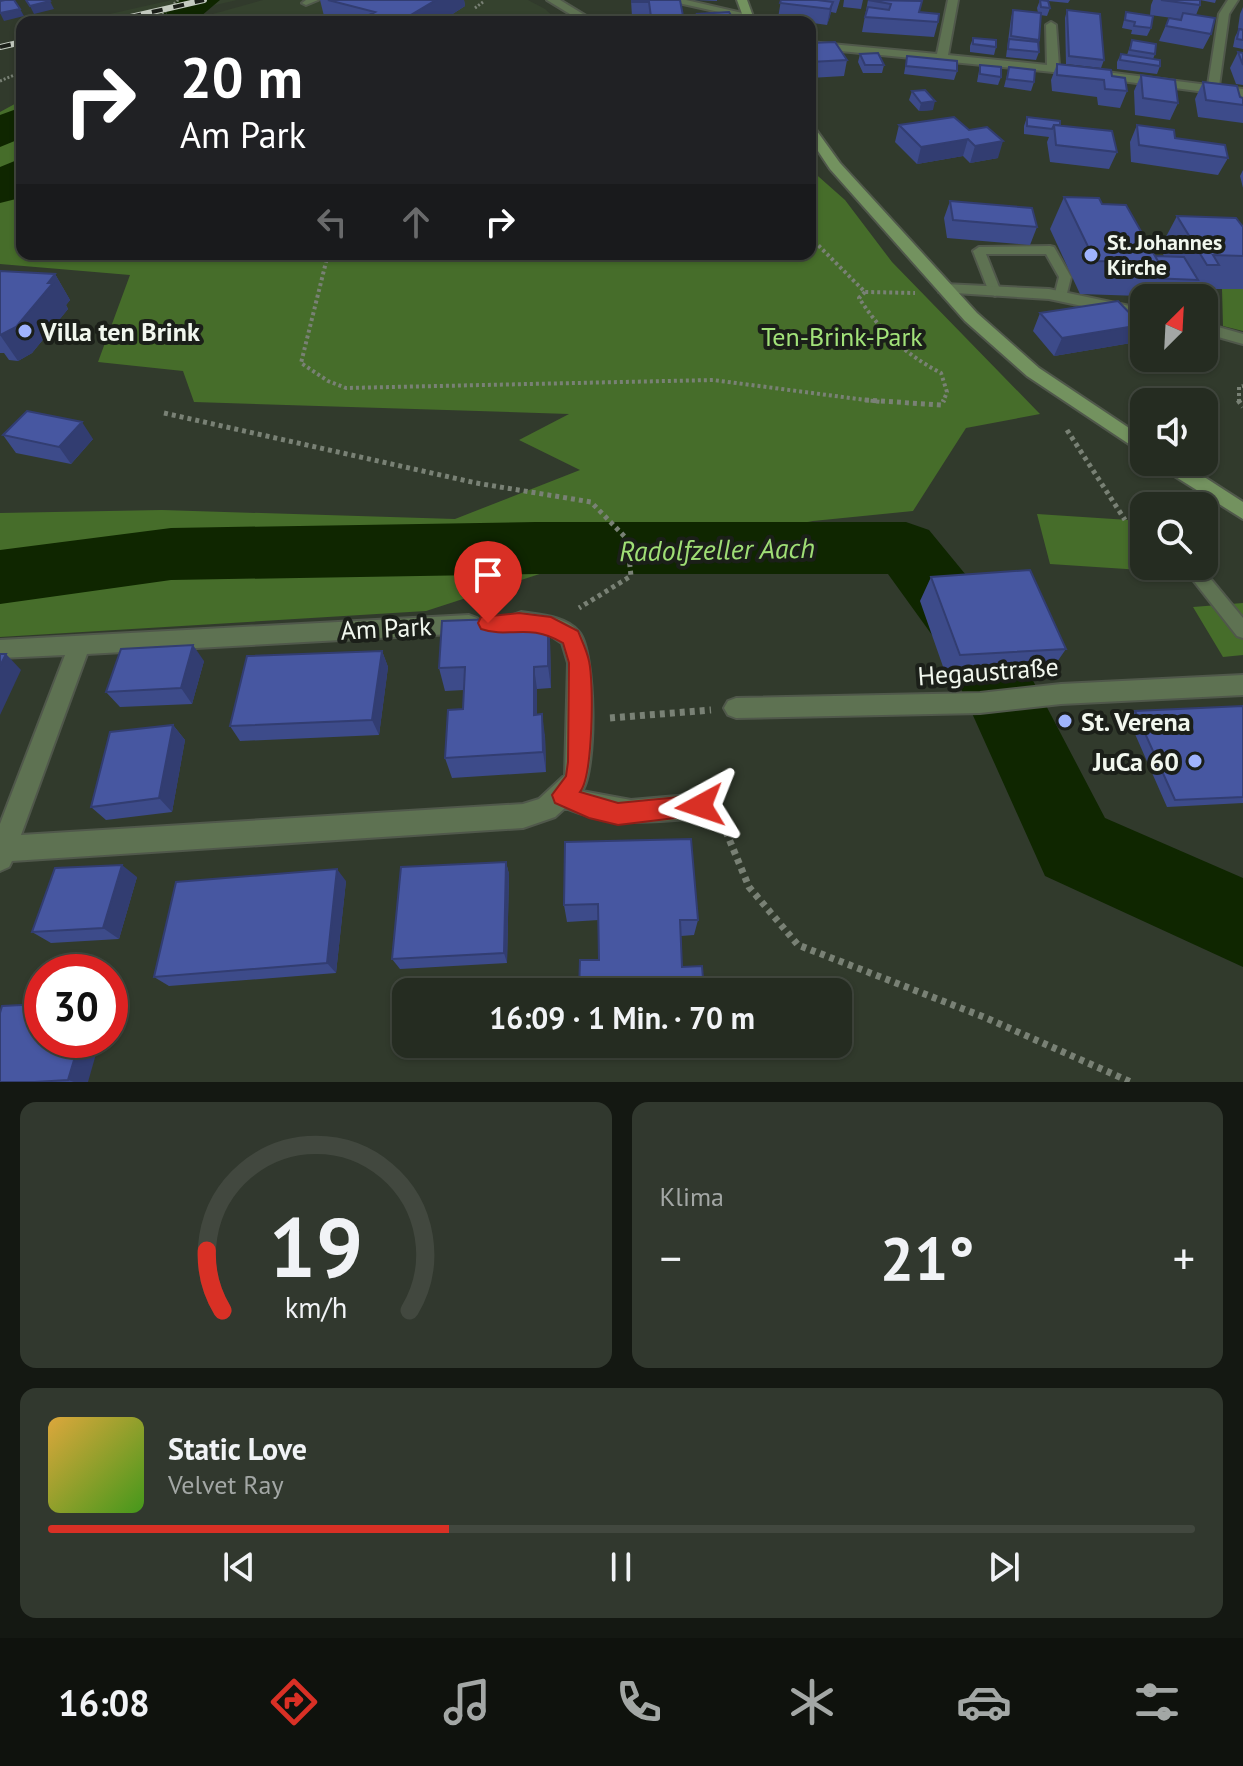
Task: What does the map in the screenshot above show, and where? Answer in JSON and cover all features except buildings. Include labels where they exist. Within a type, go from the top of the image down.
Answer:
[{"type":"main road","points":[[816,139],[835,166],[944,289],[1033,372],[1130,438]]},
{"type":"main road","points":[[1188,476],[1243,512]]},
{"type":"street","points":[[552,0],[580,16]]},
{"type":"street","points":[[670,0],[739,16]]},
{"type":"street","points":[[941,60],[953,0]]},
{"type":"street","points":[[1213,88],[1224,14],[1233,0]]},
{"type":"street","points":[[1051,25],[1053,69]]},
{"type":"street","points":[[816,46],[1053,69],[1243,93]]},
{"type":"street","points":[[944,289],[1060,297],[1130,311]]},
{"type":"street","points":[[1218,332],[1243,339]]},
{"type":"street","name":"Am Park","points":[[0,649],[496,622],[551,625]]},
{"type":"street","points":[[80,643],[1,852],[523,816],[546,809],[576,781],[580,720],[579,663],[571,637],[551,625]]},
{"type":"street","name":"Hegaustraße","points":[[736,708],[980,703],[1061,694],[1243,685]]},
{"type":"street","points":[[563,795],[589,807],[618,814],[700,806]]},
{"type":"lane","points":[[995,292],[979,251],[1050,250],[1065,277],[1060,297]]},
{"type":"lane","points":[[1201,580],[1243,631]]},
{"type":"path","points":[[475,8],[483,2]]},
{"type":"path","points":[[159,16],[166,12]]},
{"type":"path","points":[[816,243],[865,292],[911,294],[944,289]]},
{"type":"path","points":[[327,260],[301,363],[328,381],[346,388],[713,380],[900,404],[941,405],[947,392],[941,373],[905,355],[890,340],[859,298],[865,292]]},
{"type":"path","points":[[1243,386],[1239,387],[1238,400],[1243,407]]},
{"type":"path","points":[[164,413],[476,483],[591,502],[627,539],[631,576],[551,625]]},
{"type":"path","points":[[1067,430],[1125,520]]},
{"type":"path","points":[[580,720],[736,708]]},
{"type":"path","points":[[700,806],[718,813],[749,887],[798,945],[984,1017],[1131,1082]]},
{"type":"shaded area","points":[[172,0],[237,0],[169,16],[101,16]]},
{"type":"shaded area","points":[[263,0],[528,0],[553,16],[206,16]]},
{"type":"green space","name":"Ten-Brink-Park","points":[[16,103],[16,260],[816,260],[816,174],[845,200],[892,262],[1040,414],[966,428],[913,511],[813,521],[558,568],[426,611],[0,637],[0,513],[162,510],[455,519],[580,470],[519,440],[569,414],[194,402],[183,371],[98,362],[130,275],[0,264],[0,112]]},
{"type":"green space","points":[[1243,249],[1243,331],[1223,326],[1222,289]]},
{"type":"green space","points":[[1037,514],[1130,520],[1130,569],[1050,564]]},
{"type":"green space","points":[[1243,603],[1243,655],[1223,657],[1193,607]]},
{"type":"waterway","name":"Radolfzeller Aach","points":[[180,16],[203,0]]},
{"type":"waterway","name":"Radolfzeller Aach","points":[[0,134],[16,123]]},
{"type":"waterway","name":"Radolfzeller Aach","points":[[0,189],[16,176]]},
{"type":"waterway","name":"Radolfzeller Aach","points":[[0,577],[171,554],[536,548],[906,548],[973,635],[1075,847],[1243,923]]},
{"type":"railway","points":[[135,16],[204,0]]},
{"type":"railway","points":[[0,47],[16,43]]},
{"type":"place","name":"St. Johannes Kirche","points":[[1091,255]]},
{"type":"place","name":"Villa ten Brink","points":[[25,331]]},
{"type":"place","name":"St. Verena","points":[[1065,721]]},
{"type":"place","name":"JuCa 60","points":[[1195,761]]},
{"type":"route","points":[[488,623],[519,621],[551,625],[571,637],[579,663],[579,762],[576,781],[563,795],[589,807],[618,814],[700,806]]}]
